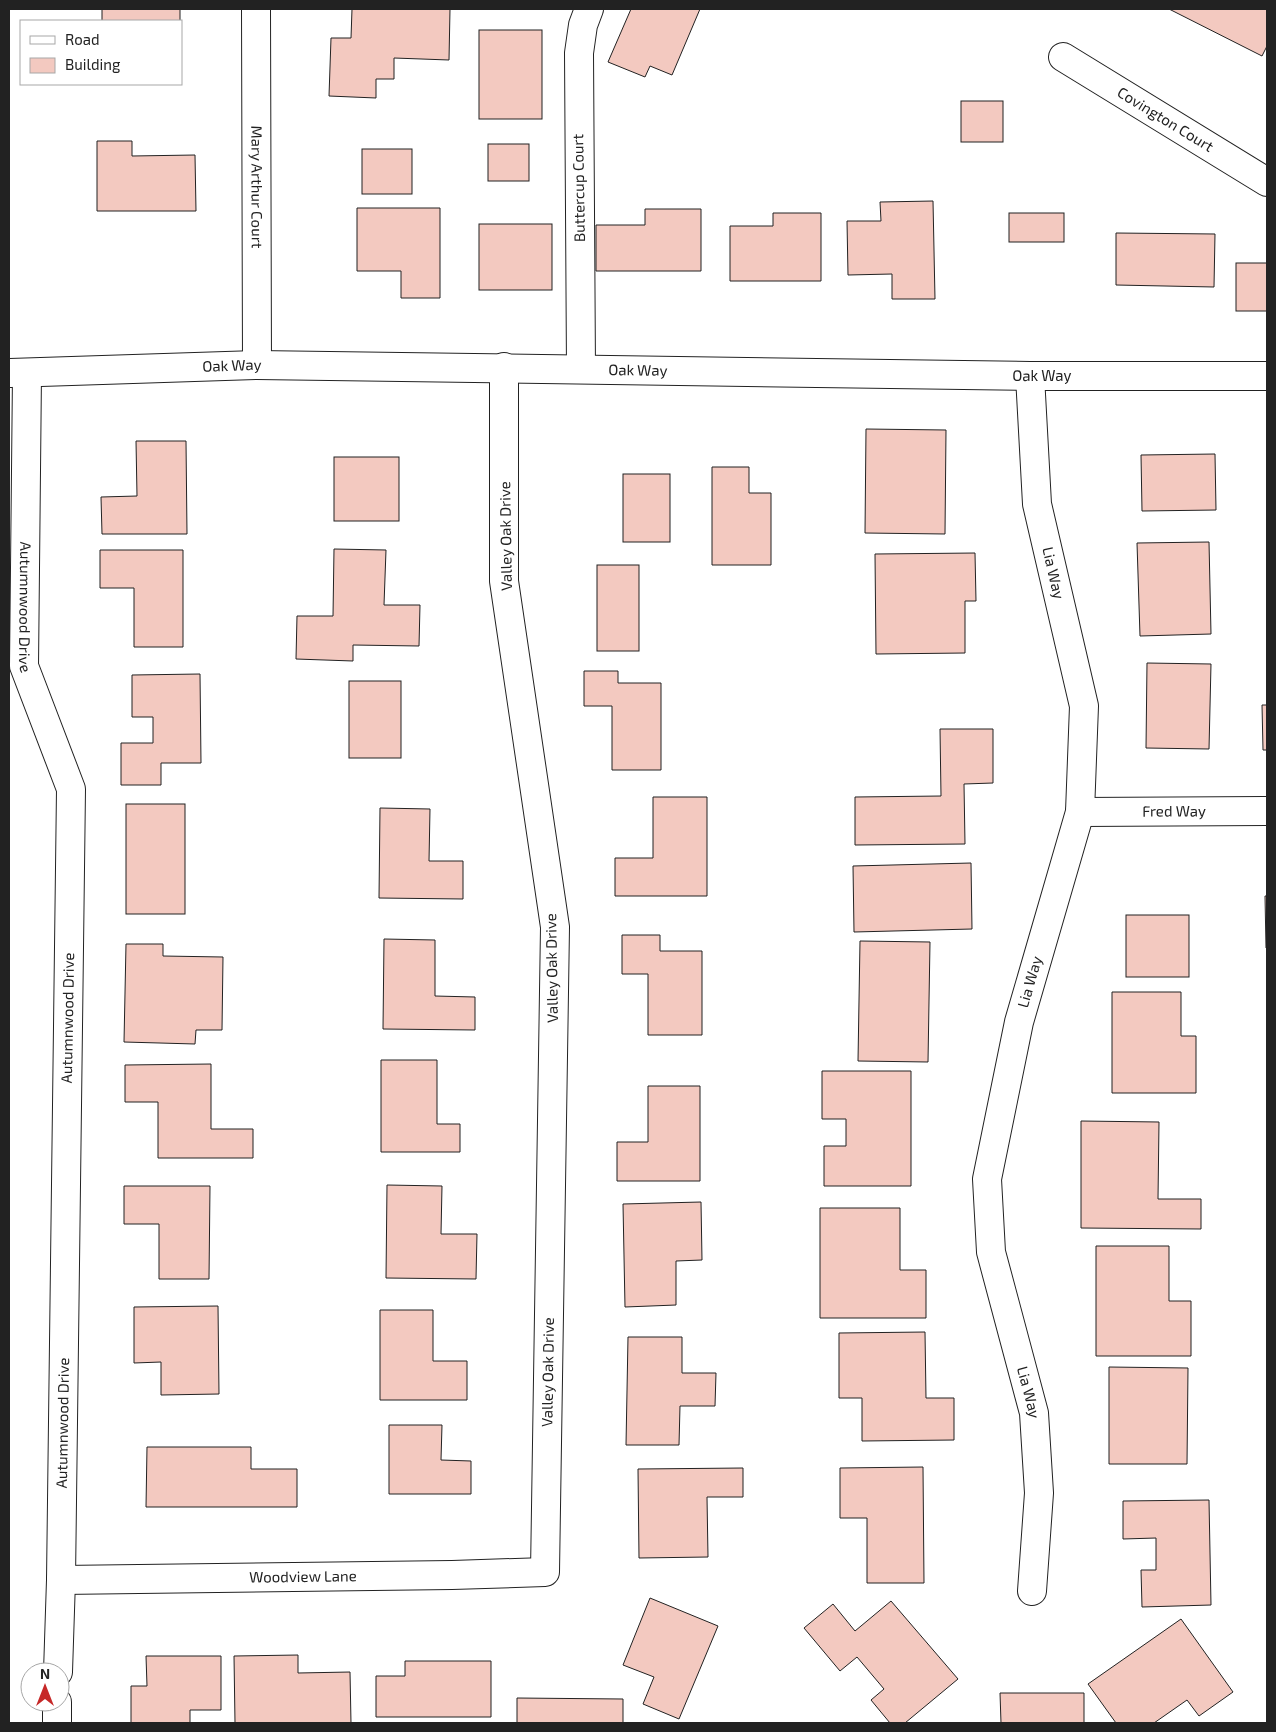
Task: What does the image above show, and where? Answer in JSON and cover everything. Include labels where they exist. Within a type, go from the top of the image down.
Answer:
[{"type":"street","name":"Mary Arthur Court","points":[[256,9],[257,365]]},
{"type":"street","name":"Buttercup Court","points":[[581,369],[579,53],[583,25],[589,9]]},
{"type":"street","name":"Covington Court","points":[[1063,57],[1267,182]]},
{"type":"street","name":"Oak Way","points":[[18,373],[257,365],[504,367],[1030,376],[1267,376]]},
{"type":"street","name":"Valley Oak Drive","points":[[504,367],[504,581],[554,927],[545,1572]]},
{"type":"street","name":"Autumnwood Drive","points":[[18,373],[24,666],[71,790],[58,1662]]},
{"type":"street","name":"Lia Way","points":[[1030,376],[1037,504],[1084,706],[1080,812],[1019,1022],[987,1179],[991,1252],[1034,1413],[1039,1493],[1032,1591]]},
{"type":"street","name":"Fred Way","points":[[1080,812],[1267,811]]},
{"type":"street","name":"Woodview Lane","points":[[61,1580],[545,1572]]},
{"type":"building","points":[[102,9],[180,9],[180,20],[102,20]]},
{"type":"building","points":[[352,9],[450,9],[449,60],[394,58],[394,79],[376,79],[376,98],[329,96],[331,38],[351,38]]},
{"type":"building","points":[[631,9],[700,9],[672,75],[650,66],[645,77],[608,62]]},
{"type":"building","points":[[1169,9],[1267,9],[1267,46],[1262,56]]},
{"type":"building","points":[[479,30],[542,30],[542,119],[479,119]]},
{"type":"building","points":[[961,101],[1003,101],[1003,142],[961,142]]},
{"type":"building","points":[[97,141],[132,141],[132,156],[195,155],[196,211],[97,211]]},
{"type":"building","points":[[488,144],[529,144],[529,181],[488,181]]},
{"type":"building","points":[[362,149],[412,149],[412,194],[362,194]]},
{"type":"building","points":[[933,201],[935,299],[892,299],[892,274],[848,275],[847,221],[881,221],[880,202]]},
{"type":"building","points":[[357,208],[440,208],[440,298],[401,298],[401,271],[357,271]]},
{"type":"building","points":[[645,209],[701,209],[701,271],[596,271],[596,225],[645,225]]},
{"type":"building","points":[[773,213],[821,213],[821,281],[730,281],[730,226],[773,226]]},
{"type":"building","points":[[1009,213],[1064,213],[1064,242],[1009,242]]},
{"type":"building","points":[[479,224],[552,224],[552,290],[479,290]]},
{"type":"building","points":[[1116,233],[1215,234],[1214,287],[1116,285]]},
{"type":"building","points":[[1236,263],[1267,263],[1267,311],[1236,311]]},
{"type":"building","points":[[866,429],[946,430],[945,534],[865,533]]},
{"type":"building","points":[[136,441],[186,441],[187,534],[102,534],[101,497],[137,496]]},
{"type":"building","points":[[1215,454],[1216,510],[1142,511],[1141,455]]},
{"type":"building","points":[[334,457],[399,457],[399,521],[334,521]]},
{"type":"building","points":[[712,467],[749,467],[749,493],[771,493],[771,565],[712,565]]},
{"type":"building","points":[[623,474],[670,474],[670,542],[623,542]]},
{"type":"building","points":[[1209,542],[1211,634],[1140,636],[1137,543]]},
{"type":"building","points":[[334,549],[386,550],[384,605],[420,605],[419,646],[353,645],[353,661],[296,659],[297,616],[333,616]]},
{"type":"building","points":[[100,550],[183,550],[183,647],[134,647],[134,588],[100,588]]},
{"type":"building","points":[[975,553],[976,601],[965,601],[965,653],[876,654],[875,554]]},
{"type":"building","points":[[597,565],[639,565],[639,651],[597,651]]},
{"type":"building","points":[[1147,663],[1211,664],[1209,749],[1146,748]]},
{"type":"building","points":[[584,671],[618,671],[618,683],[661,683],[661,770],[612,770],[612,706],[584,706]]},
{"type":"building","points":[[200,674],[201,763],[161,763],[161,785],[121,785],[121,743],[153,743],[153,717],[132,717],[132,675]]},
{"type":"building","points":[[349,681],[401,681],[401,758],[349,758]]},
{"type":"building","points":[[1262,705],[1267,705],[1267,750],[1263,750]]},
{"type":"building","points":[[940,729],[993,729],[993,783],[964,784],[965,844],[855,845],[855,797],[941,796]]},
{"type":"building","points":[[653,797],[707,797],[707,896],[615,896],[615,858],[653,858]]},
{"type":"building","points":[[126,804],[185,804],[185,914],[126,914]]},
{"type":"building","points":[[380,808],[430,809],[429,861],[463,861],[463,899],[379,898]]},
{"type":"building","points":[[971,863],[972,929],[854,932],[853,866]]},
{"type":"building","points":[[1265,896],[1267,896],[1267,948],[1266,948]]},
{"type":"building","points":[[1126,915],[1189,915],[1189,977],[1126,977]]},
{"type":"building","points":[[622,935],[660,935],[660,951],[702,951],[702,1035],[648,1035],[648,974],[622,974]]},
{"type":"building","points":[[384,939],[435,940],[435,996],[475,997],[475,1030],[383,1029]]},
{"type":"building","points":[[860,941],[930,942],[928,1062],[858,1061]]},
{"type":"building","points":[[126,944],[163,944],[163,956],[223,957],[222,1030],[196,1030],[195,1044],[124,1042]]},
{"type":"building","points":[[1112,992],[1181,992],[1181,1036],[1196,1036],[1196,1093],[1112,1093]]},
{"type":"building","points":[[381,1060],[437,1060],[437,1124],[460,1124],[460,1152],[381,1152]]},
{"type":"building","points":[[211,1064],[211,1129],[253,1129],[253,1158],[158,1158],[158,1102],[125,1102],[125,1065]]},
{"type":"building","points":[[822,1071],[911,1071],[911,1186],[824,1186],[824,1146],[846,1146],[846,1119],[822,1119]]},
{"type":"building","points":[[648,1086],[700,1086],[700,1181],[617,1181],[617,1142],[648,1142]]},
{"type":"building","points":[[1081,1121],[1159,1122],[1158,1199],[1201,1199],[1201,1229],[1081,1228]]},
{"type":"building","points":[[387,1185],[442,1186],[441,1234],[477,1234],[476,1279],[386,1278]]},
{"type":"building","points":[[124,1186],[210,1186],[209,1279],[159,1279],[159,1224],[124,1224]]},
{"type":"building","points":[[701,1202],[702,1260],[676,1261],[676,1305],[625,1307],[623,1204]]},
{"type":"building","points":[[820,1208],[900,1208],[900,1270],[926,1270],[926,1318],[820,1318]]},
{"type":"building","points":[[1096,1246],[1169,1246],[1169,1301],[1191,1301],[1191,1356],[1096,1356]]},
{"type":"building","points":[[218,1306],[219,1394],[161,1395],[161,1362],[134,1363],[134,1307]]},
{"type":"building","points":[[380,1310],[433,1310],[433,1361],[467,1361],[467,1400],[380,1400]]},
{"type":"building","points":[[925,1332],[926,1398],[954,1398],[954,1440],[862,1441],[862,1398],[839,1398],[839,1333]]},
{"type":"building","points":[[628,1337],[682,1337],[682,1373],[716,1373],[715,1406],[680,1406],[679,1445],[626,1445]]},
{"type":"building","points":[[1109,1367],[1188,1368],[1187,1464],[1109,1464]]},
{"type":"building","points":[[389,1425],[442,1425],[441,1460],[471,1461],[471,1494],[389,1494]]},
{"type":"building","points":[[147,1447],[251,1447],[251,1469],[297,1469],[297,1507],[146,1507]]},
{"type":"building","points":[[923,1467],[924,1583],[867,1583],[867,1518],[840,1518],[840,1468]]},
{"type":"building","points":[[743,1468],[743,1497],[707,1497],[708,1557],[639,1558],[638,1469]]},
{"type":"building","points":[[1209,1500],[1211,1605],[1142,1607],[1141,1570],[1156,1570],[1156,1538],[1123,1539],[1123,1501]]},
{"type":"building","points":[[650,1598],[718,1626],[679,1719],[643,1704],[654,1677],[623,1665]]},
{"type":"building","points":[[891,1601],[958,1679],[905,1723],[890,1723],[871,1700],[884,1689],[857,1657],[840,1671],[804,1628],[833,1604],[855,1631]]},
{"type":"building","points":[[1181,1619],[1233,1692],[1199,1716],[1187,1700],[1154,1723],[1116,1723],[1088,1684]]},
{"type":"building","points":[[298,1655],[298,1673],[350,1672],[351,1723],[235,1723],[234,1656]]},
{"type":"building","points":[[146,1656],[221,1656],[221,1710],[190,1710],[190,1723],[131,1723],[131,1686],[147,1686]]},
{"type":"building","points":[[405,1661],[491,1661],[491,1717],[376,1717],[376,1676],[405,1676]]},
{"type":"building","points":[[1000,1693],[1084,1693],[1084,1723],[1001,1723]]},
{"type":"building","points":[[517,1698],[623,1699],[623,1723],[517,1723]]}]
